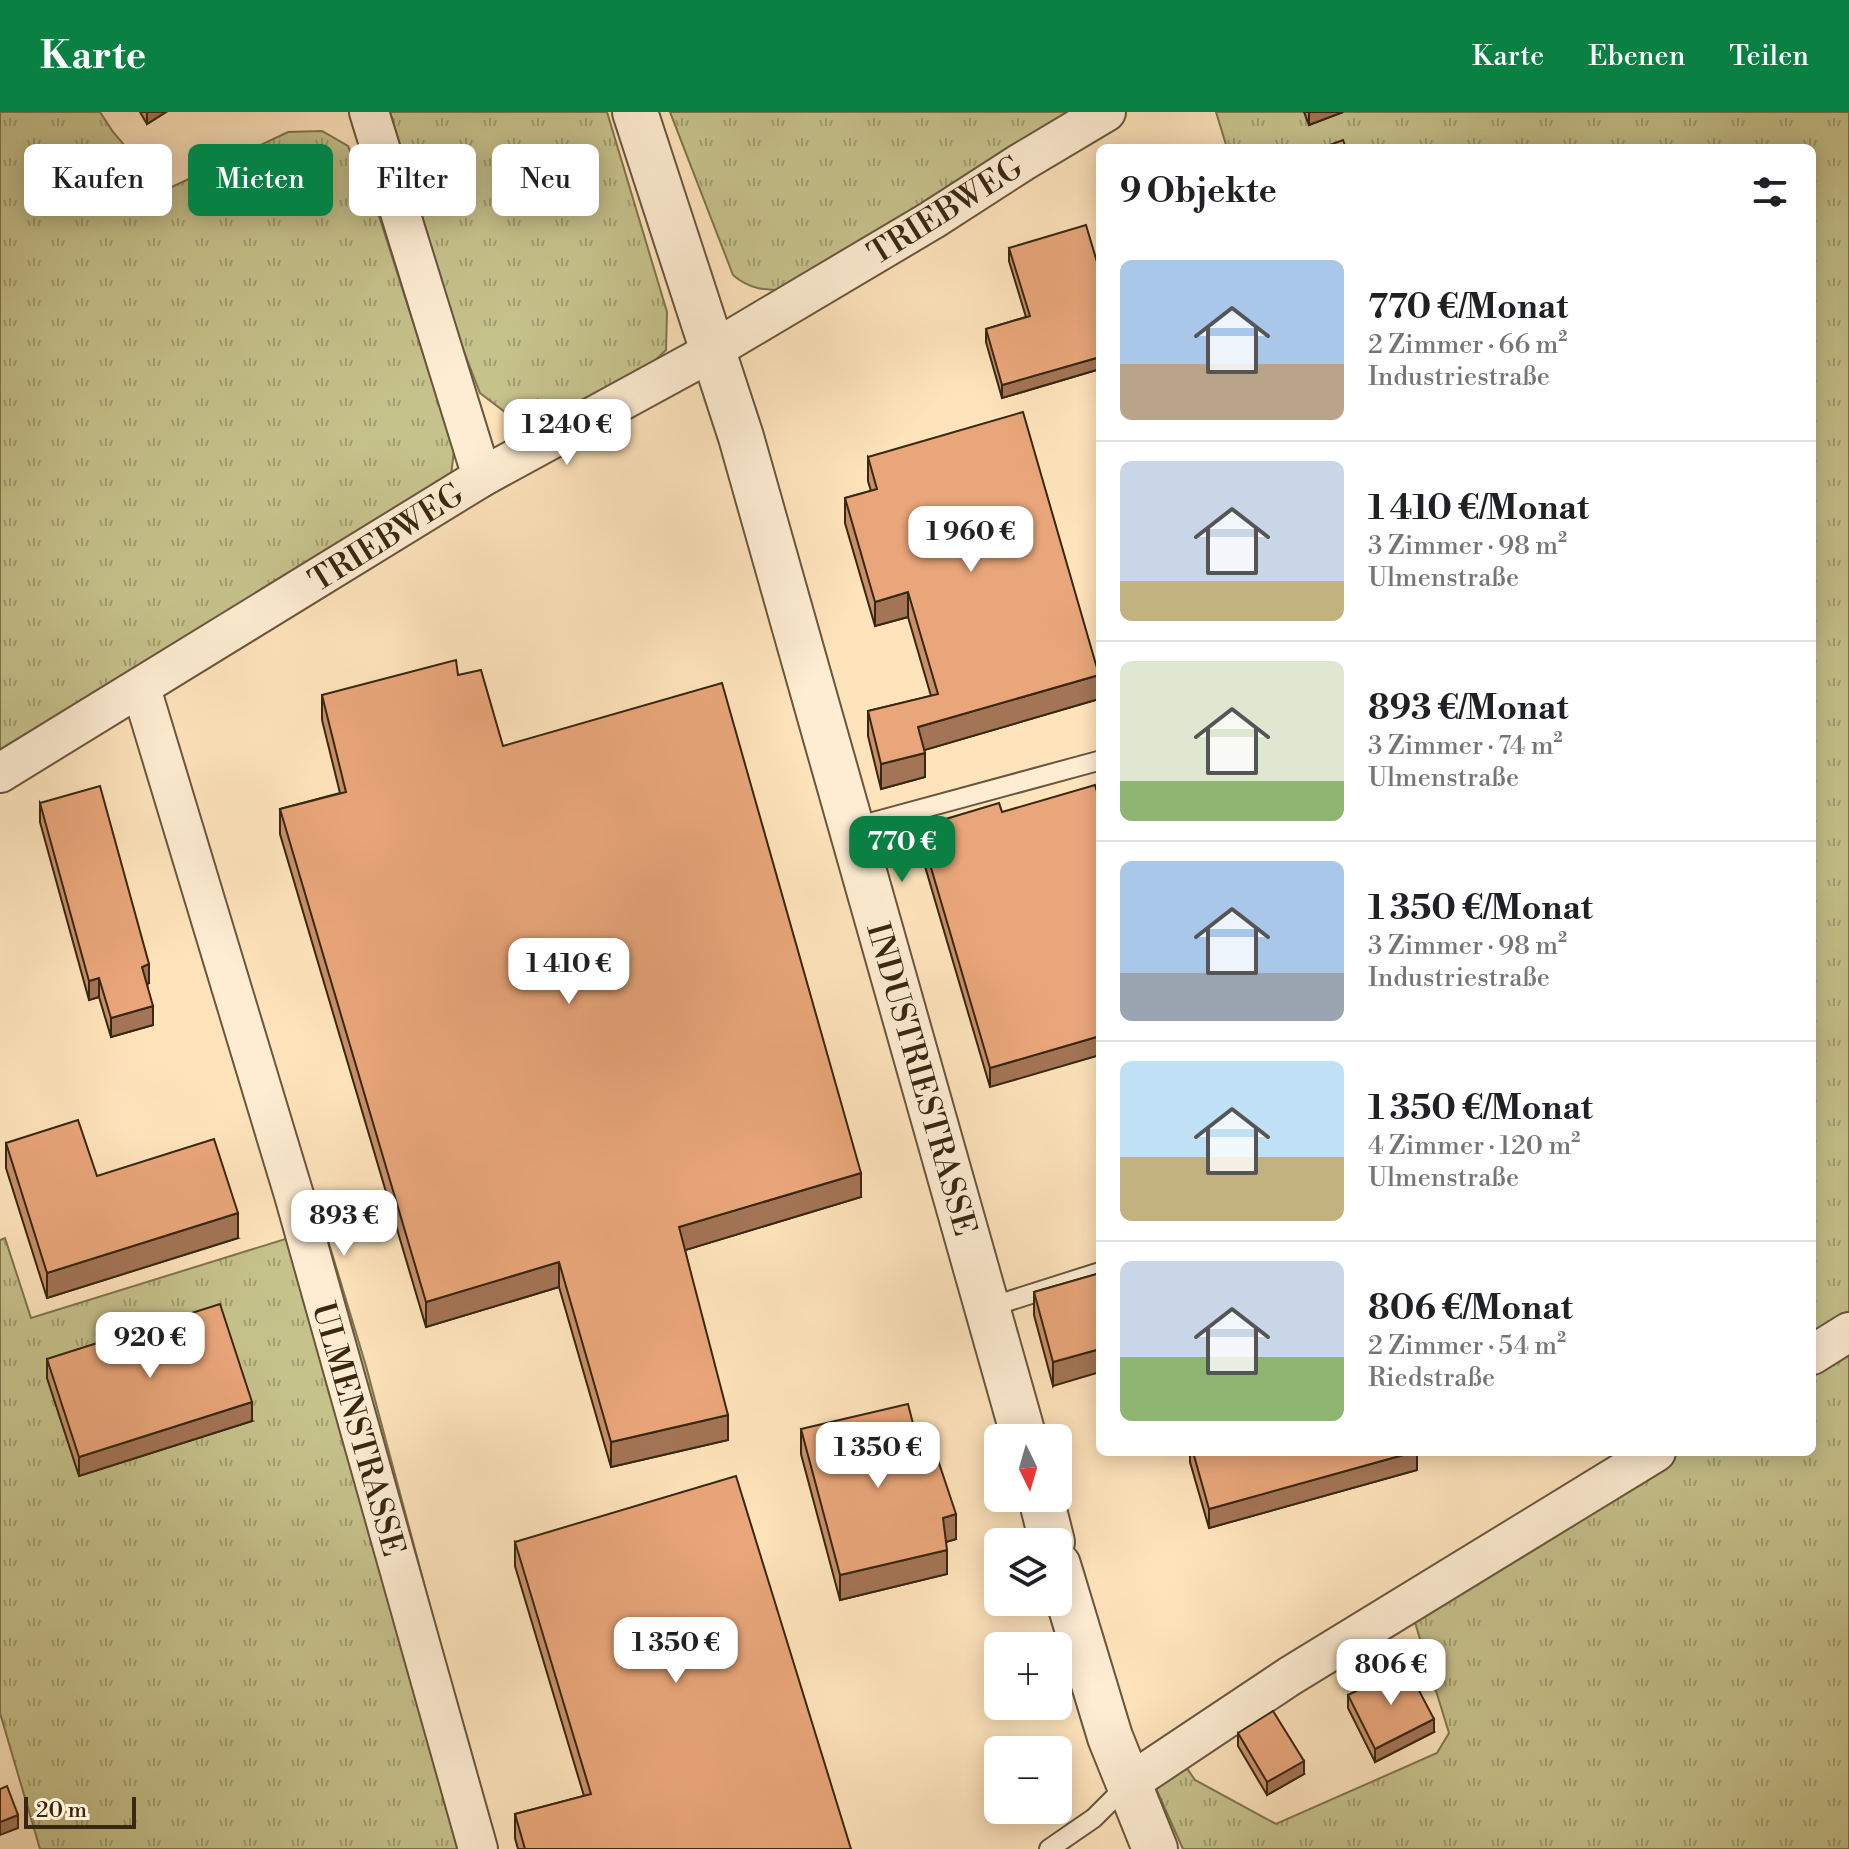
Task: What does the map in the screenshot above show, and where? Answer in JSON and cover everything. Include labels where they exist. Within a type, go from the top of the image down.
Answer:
[{"type":"street","points":[[369,112],[482,477]]},
{"type":"street","name":"INDUSTRIESTRASSE","points":[[635,112],[741,437],[1020,1424]]},
{"type":"street","name":"TRIEBWEG","points":[[0,773],[482,477],[714,350],[1106,112]]},
{"type":"street","name":"ULMENSTRASSE","points":[[141,688],[294,1195],[478,1849]]},
{"type":"street","points":[[1816,1353],[1849,1332]]},
{"type":"street","points":[[1128,1784],[1290,1676],[1649,1456]]},
{"type":"street","points":[[1072,1613],[1128,1784],[1155,1849]]},
{"type":"lane","points":[[851,828],[1096,762]]},
{"type":"lane","points":[[987,1308],[1096,1273]]},
{"type":"lane","points":[[1049,1849],[1094,1818],[1128,1784]]},
{"type":"green space","points":[[0,112],[100,112],[123,144],[24,144],[24,216],[172,216],[172,187],[188,179],[188,216],[333,216],[333,144],[263,144],[288,132],[322,131],[349,148],[349,216],[379,216],[380,219],[454,450],[451,476],[0,755]]},
{"type":"green space","points":[[390,112],[607,112],[667,312],[666,350],[648,367],[565,415],[542,422],[505,412],[480,393],[461,344],[422,216],[476,216],[476,144],[400,144]]},
{"type":"green space","points":[[670,112],[1082,112],[791,290],[783,290],[753,287],[733,275]]},
{"type":"green space","points":[[1216,112],[1849,112],[1849,1849],[1183,1849],[1154,1784],[1184,1764],[1195,1780],[1276,1824],[1437,1753],[1449,1733],[1413,1616],[1620,1456],[1816,1456],[1816,144],[1226,144]]},
{"type":"green space","points":[[324,1227],[366,1366],[495,1849],[40,1849],[0,1713],[0,1240],[5,1238],[31,1318]]},
{"type":"building","points":[[1086,225],[1096,259],[1096,358],[1002,385],[986,329],[1030,316],[1009,248]]},
{"type":"building","points":[[1023,412],[1096,665],[1096,676],[918,727],[925,753],[881,764],[868,711],[938,694],[908,592],[875,602],[845,498],[877,489],[868,457]]},
{"type":"building","points":[[456,660],[458,675],[481,670],[503,746],[722,683],[861,1173],[679,1227],[728,1415],[611,1442],[559,1262],[426,1302],[280,809],[346,792],[322,695]]},
{"type":"building","points":[[1095,785],[1096,1037],[990,1068],[919,827],[999,803],[1002,812]]},
{"type":"building","points":[[100,786],[149,964],[142,967],[153,1006],[111,1018],[99,978],[89,981],[40,803]]},
{"type":"building","points":[[78,1120],[97,1176],[214,1139],[238,1213],[47,1273],[6,1143]]},
{"type":"building","points":[[1096,1274],[1096,1350],[1053,1362],[1034,1292]]},
{"type":"building","points":[[220,1304],[252,1402],[79,1457],[47,1359]]},
{"type":"building","points":[[908,1404],[921,1455],[936,1454],[956,1514],[943,1518],[947,1550],[840,1575],[801,1429]]},
{"type":"building","points":[[1194,1456],[1400,1456],[1209,1509]]},
{"type":"building","points":[[736,1476],[851,1849],[525,1849],[515,1814],[591,1794],[515,1542]]},
{"type":"building","points":[[1406,1666],[1434,1719],[1375,1749],[1348,1695]]},
{"type":"building","points":[[1273,1711],[1304,1761],[1267,1782],[1238,1733]]},
{"type":"building","points":[[7,1786],[18,1815],[0,1822],[0,1789]]}]
